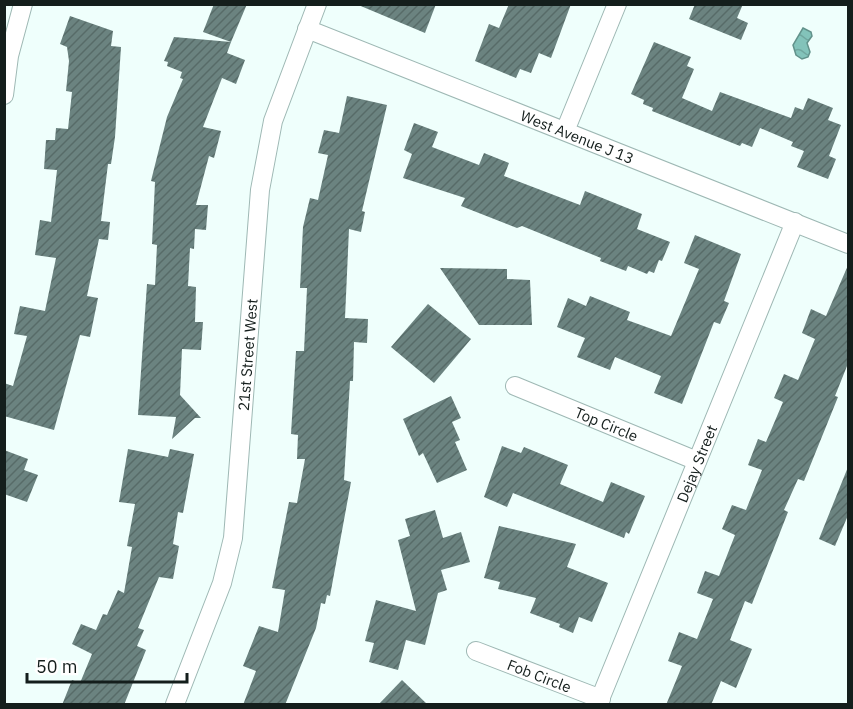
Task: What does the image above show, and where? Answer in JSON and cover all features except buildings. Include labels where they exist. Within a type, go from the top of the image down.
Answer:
[{"type":"street","points":[[4,95],[9,56],[23,4]]},
{"type":"street","name":"21st Street West","points":[[175,705],[222,583],[233,538],[260,190],[273,121],[317,4]]},
{"type":"street","points":[[565,131],[617,4]]},
{"type":"street","name":"West Avenue J 13","points":[[307,29],[849,244]]},
{"type":"street","name":"Dejay Street","points":[[599,702],[795,222]]},
{"type":"street","name":"Top Circle","points":[[515,386],[697,461]]},
{"type":"street","name":"Fob Circle","points":[[476,651],[599,702]]},
{"type":"water","points":[[803,28],[811,32],[812,36],[807,43],[810,52],[808,57],[802,59],[796,55],[793,45]]}]
